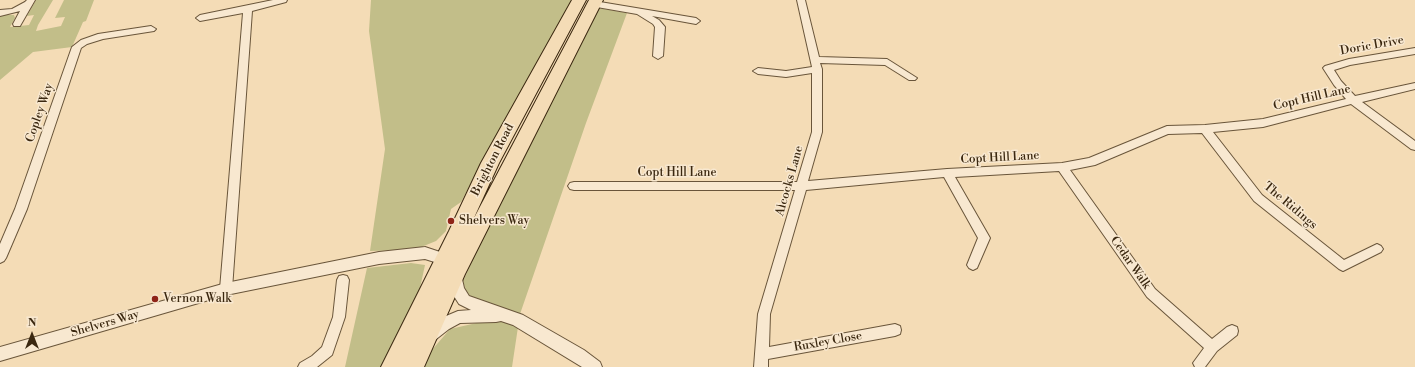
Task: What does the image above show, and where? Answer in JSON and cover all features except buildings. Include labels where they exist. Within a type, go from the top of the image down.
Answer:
[{"type":"highway","name":"Brighton Road","points":[[414,367],[426,338],[442,262],[479,229],[590,1]]},
{"type":"highway","name":"Brighton Road","points":[[392,367],[442,262],[458,233],[490,163],[590,1]]},
{"type":"street","points":[[200,18],[248,9],[283,0]]},
{"type":"street","name":"Alcocks Lane","points":[[761,360],[764,314],[818,132],[816,64],[802,0]]},
{"type":"street","points":[[590,1],[696,21]]},
{"type":"street","points":[[0,13],[14,11],[30,2]]},
{"type":"street","points":[[18,24],[30,2]]},
{"type":"street","points":[[226,289],[248,9]]},
{"type":"street","points":[[632,9],[656,22],[660,26],[658,56]]},
{"type":"street","name":"Copley Way","points":[[0,258],[14,229],[77,47],[84,42],[101,36],[151,29]]},
{"type":"street","name":"Doric Drive","points":[[1354,101],[1337,83],[1328,68],[1349,62],[1415,51]]},
{"type":"street","points":[[758,71],[786,74],[816,64],[887,62],[912,78]]},
{"type":"street","name":"Copt Hill Lane","points":[[574,186],[802,186],[947,173],[1062,167],[1091,162],[1167,130],[1205,129],[1263,123],[1415,86]]},
{"type":"street","points":[[1354,101],[1415,146]]},
{"type":"street","name":"The Ridings","points":[[1205,129],[1258,198],[1342,266],[1377,249]]},
{"type":"street","name":"Cedar Walk","points":[[1062,167],[1151,293],[1212,347]]},
{"type":"street","points":[[947,173],[984,238],[973,264]]},
{"type":"street","name":"Shelvers Way","points":[[0,354],[226,289],[379,258],[442,262]]},
{"type":"street","points":[[442,262],[464,300],[474,305],[518,320],[578,355],[594,367]]},
{"type":"street","points":[[305,367],[317,360],[327,351],[339,317],[342,280]]},
{"type":"street","points":[[426,338],[444,324],[458,317],[508,316]]},
{"type":"street","name":"Ruxley Close","points":[[761,360],[895,330]]},
{"type":"street","points":[[1200,363],[1212,347],[1232,331]]},
{"type":"shaded area","points":[[36,0],[53,0],[36,31],[61,26],[65,17],[55,18],[64,0],[94,0],[86,21],[83,22],[72,47],[33,52],[0,80],[0,15],[14,15],[15,18],[10,27],[29,25],[34,15],[27,16]]},
{"type":"shaded area","points":[[371,0],[576,0],[484,159],[461,202],[451,209],[446,231],[436,241],[414,250],[370,251],[385,149],[369,31]]},
{"type":"shaded area","points":[[598,8],[627,13],[586,123],[520,314],[480,302],[466,293],[463,281],[496,209]]},
{"type":"shaded area","points":[[411,263],[425,265],[420,288],[382,367],[345,367],[367,268]]},
{"type":"shaded area","points":[[481,322],[505,322],[518,327],[512,367],[424,367],[431,351],[450,329]]},
{"type":"place","name":"Shelvers Way","points":[[451,221]]},
{"type":"place","name":"Vernon Walk","points":[[155,299]]}]
